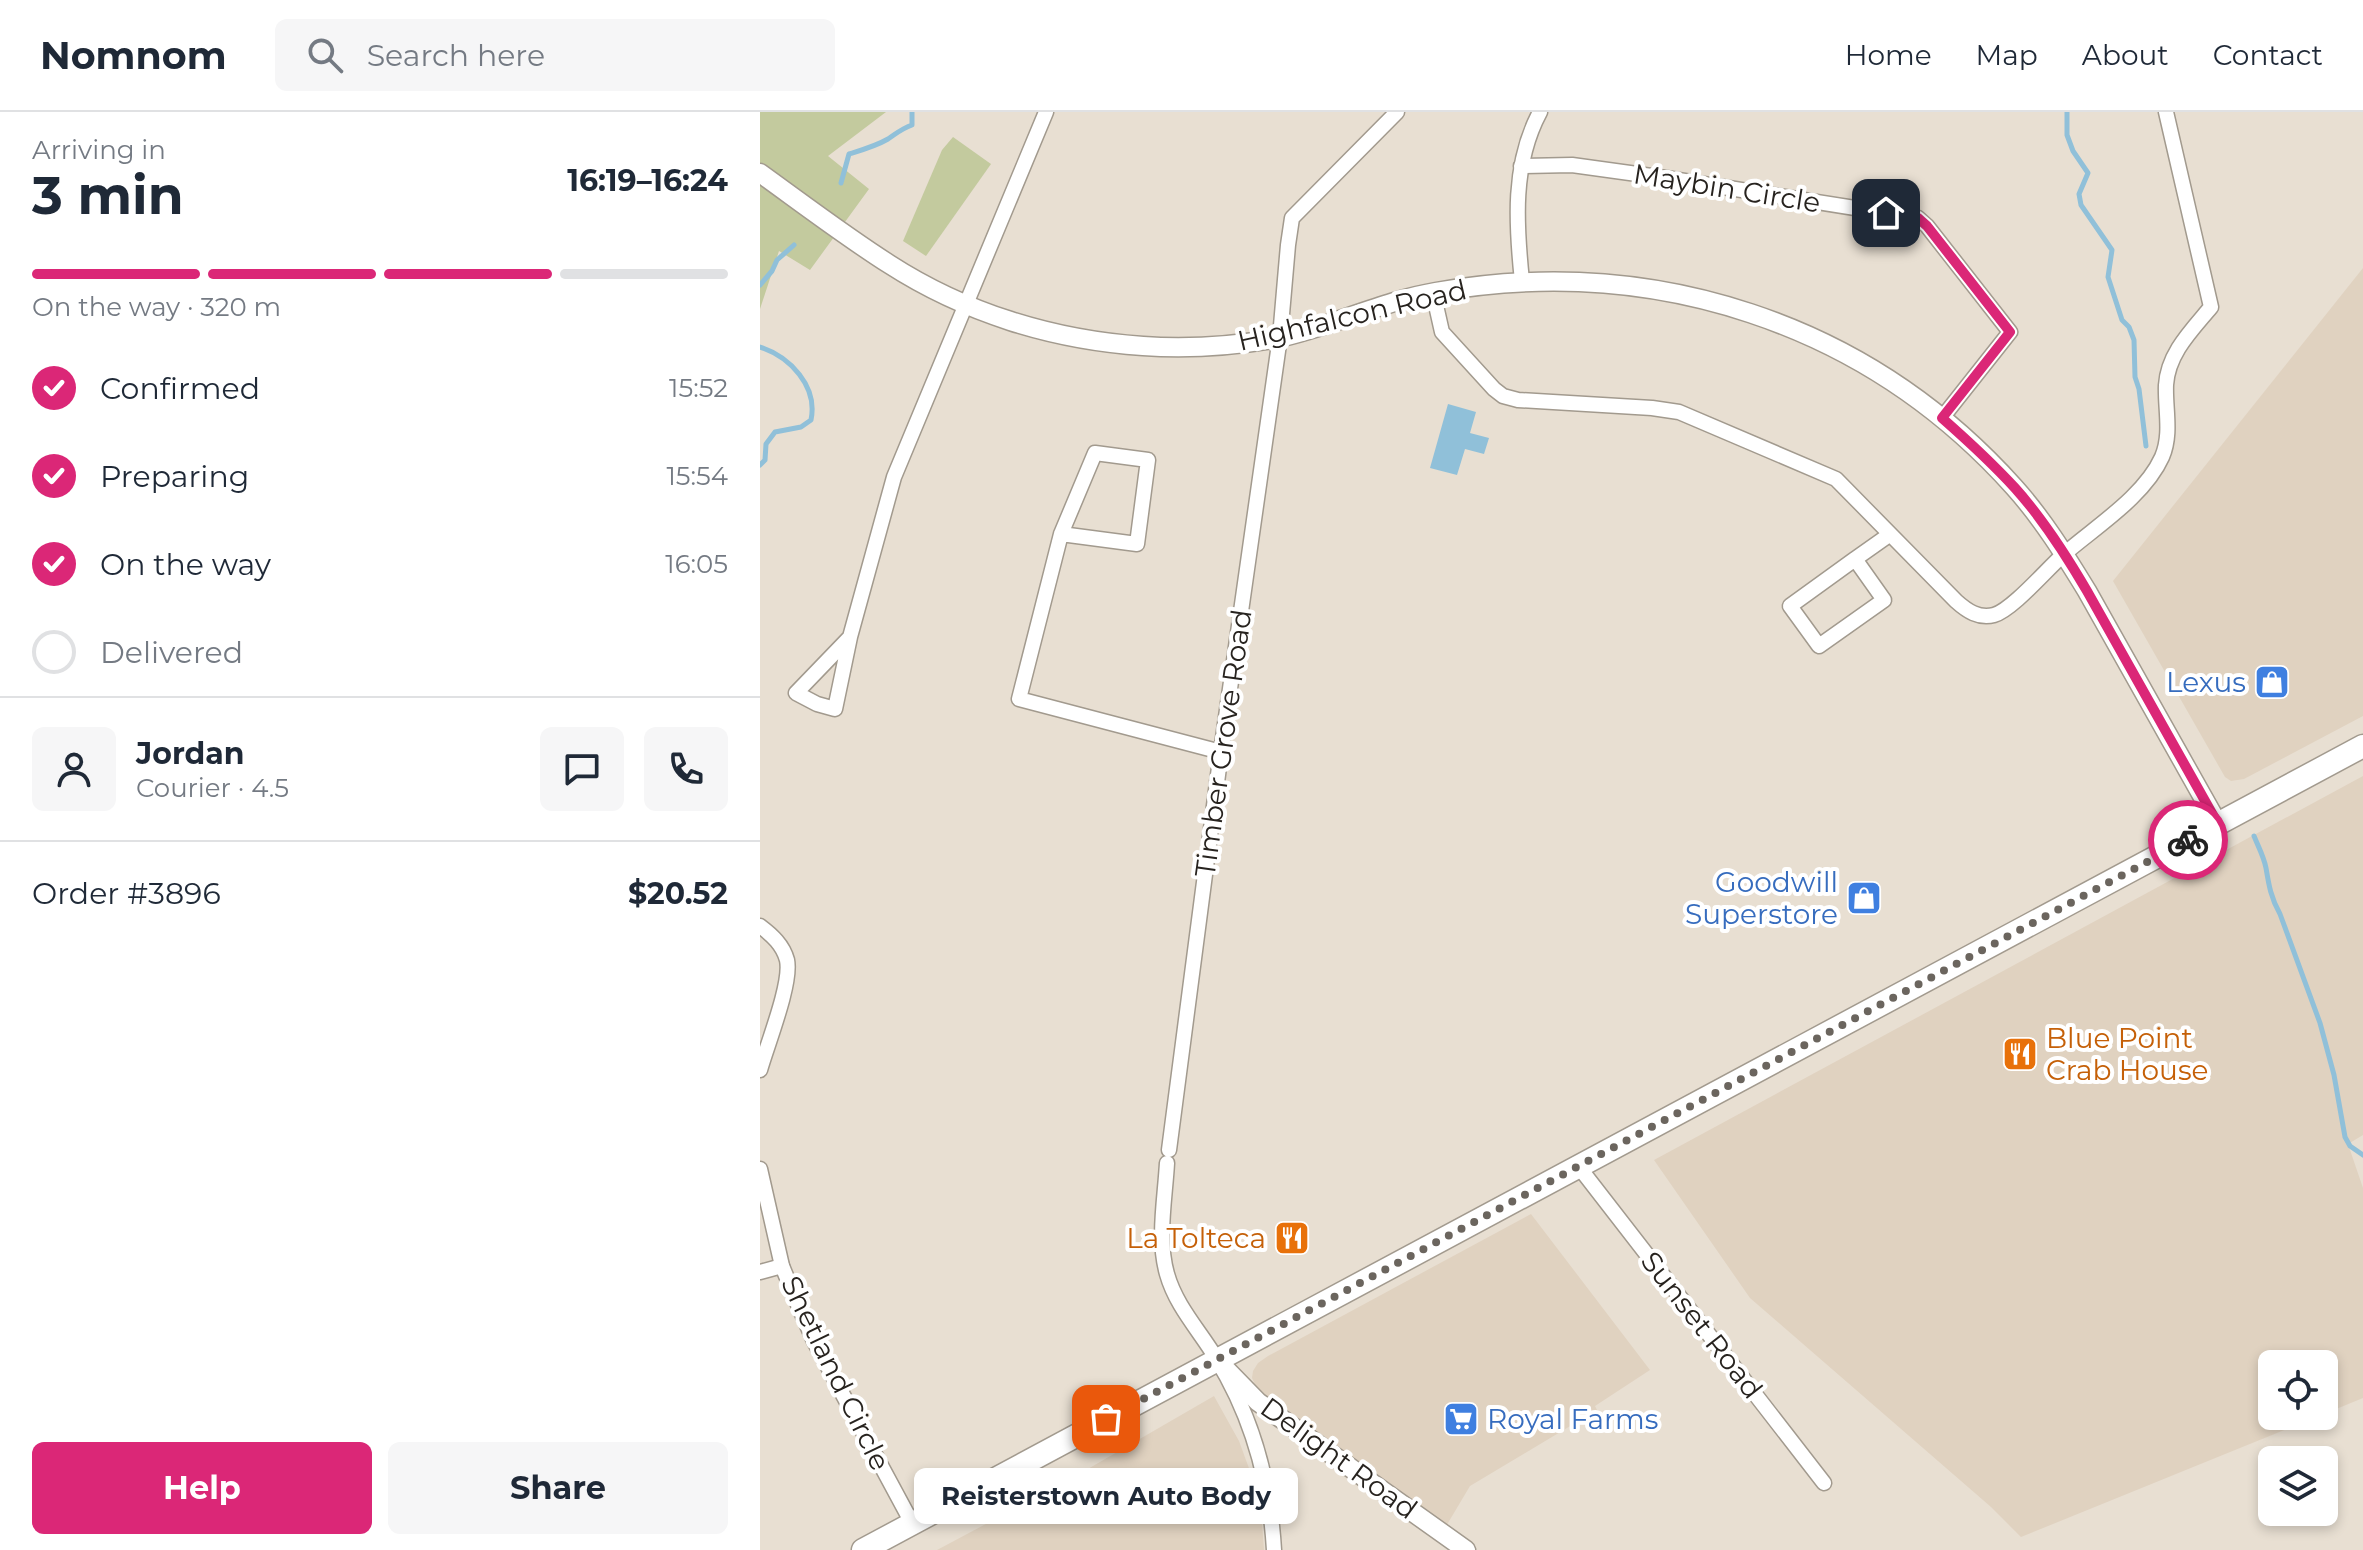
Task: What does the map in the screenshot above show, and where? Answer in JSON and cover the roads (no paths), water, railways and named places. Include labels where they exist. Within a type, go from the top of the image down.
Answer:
[{"type":"main road","points":[[863,1550],[2363,746]]},
{"type":"street","points":[[850,637],[796,693],[835,709],[850,637],[894,477],[1046,112]]},
{"type":"street","name":"Timber Grove Road","points":[[1274,1550],[1272,1515],[1251,1428],[1217,1360],[1173,1293],[1166,1272],[1162,1235],[1168,1157],[1280,337],[1292,218],[1397,112]]},
{"type":"street","points":[[1522,281],[1517,236],[1521,166],[1540,112]]},
{"type":"street","points":[[1433,292],[1442,332],[1503,396],[1518,400],[1679,412],[1836,479],[1956,601],[1978,615],[1997,614],[2064,554],[2105,523],[2152,475],[2163,455],[2168,434],[2166,382],[2172,360],[2183,339],[2211,307],[2166,112]]},
{"type":"street","name":"Maybin Circle","points":[[1521,166],[1572,165],[1604,169],[1918,218],[2010,332],[1942,418]]},
{"type":"street","name":"Highfalcon Road","points":[[760,173],[890,264],[931,288],[1012,322],[1054,334],[1102,342],[1186,347],[1232,344],[1280,337],[1433,292],[1522,281],[1640,286],[1687,295],[1736,308],[1826,344],[1898,385],[1942,418],[2015,489],[2064,554],[2218,824]]},
{"type":"street","points":[[1061,534],[1137,544],[1148,460],[1095,453],[1061,534],[1019,699],[1221,752]]},
{"type":"street","points":[[1855,559],[1884,600],[1819,646],[1790,606],[1855,559],[1889,535]]},
{"type":"street","points":[[760,926],[779,943],[788,962],[787,982],[760,1070]]},
{"type":"street","name":"Sunset Road","points":[[1579,1167],[1824,1483]]},
{"type":"street","name":"Shetland Circle","points":[[760,1169],[782,1266],[814,1341],[912,1523]]},
{"type":"street","name":"Shetland Circle","points":[[760,1272],[782,1266]]},
{"type":"street","name":"Delight Road","points":[[1217,1360],[1258,1402],[1466,1550]]},
{"type":"water","points":[[1448,404],[1476,412],[1470,433],[1489,438],[1484,454],[1465,449],[1457,475],[1430,468]]},
{"type":"waterway","points":[[841,183],[849,154],[879,144],[912,125],[912,112]]},
{"type":"waterway","points":[[2067,112],[2067,135],[2073,151],[2088,173],[2079,194],[2081,205],[2112,250],[2108,277],[2122,320],[2129,327],[2134,340],[2135,377],[2146,446]]},
{"type":"waterway","points":[[760,285],[777,260],[794,245]]},
{"type":"waterway","points":[[760,347],[782,358],[799,374],[806,385],[812,408],[811,420],[801,427],[775,432],[766,444],[765,460],[760,465]]},
{"type":"waterway","points":[[2254,836],[2264,860],[2272,897],[2320,1023],[2334,1075],[2345,1137],[2350,1146],[2363,1155]]},
{"type":"place","name":"Lexus","points":[[2272,682]]},
{"type":"place","name":"Goodwill Superstore","points":[[1864,898]]},
{"type":"place","name":"Blue Point Crab House","points":[[2020,1054]]},
{"type":"place","name":"La Tolteca","points":[[1292,1238]]},
{"type":"place","name":"Reisterstown Auto Body","points":[[1106,1419]]},
{"type":"place","name":"Royal Farms","points":[[1461,1419]]}]
